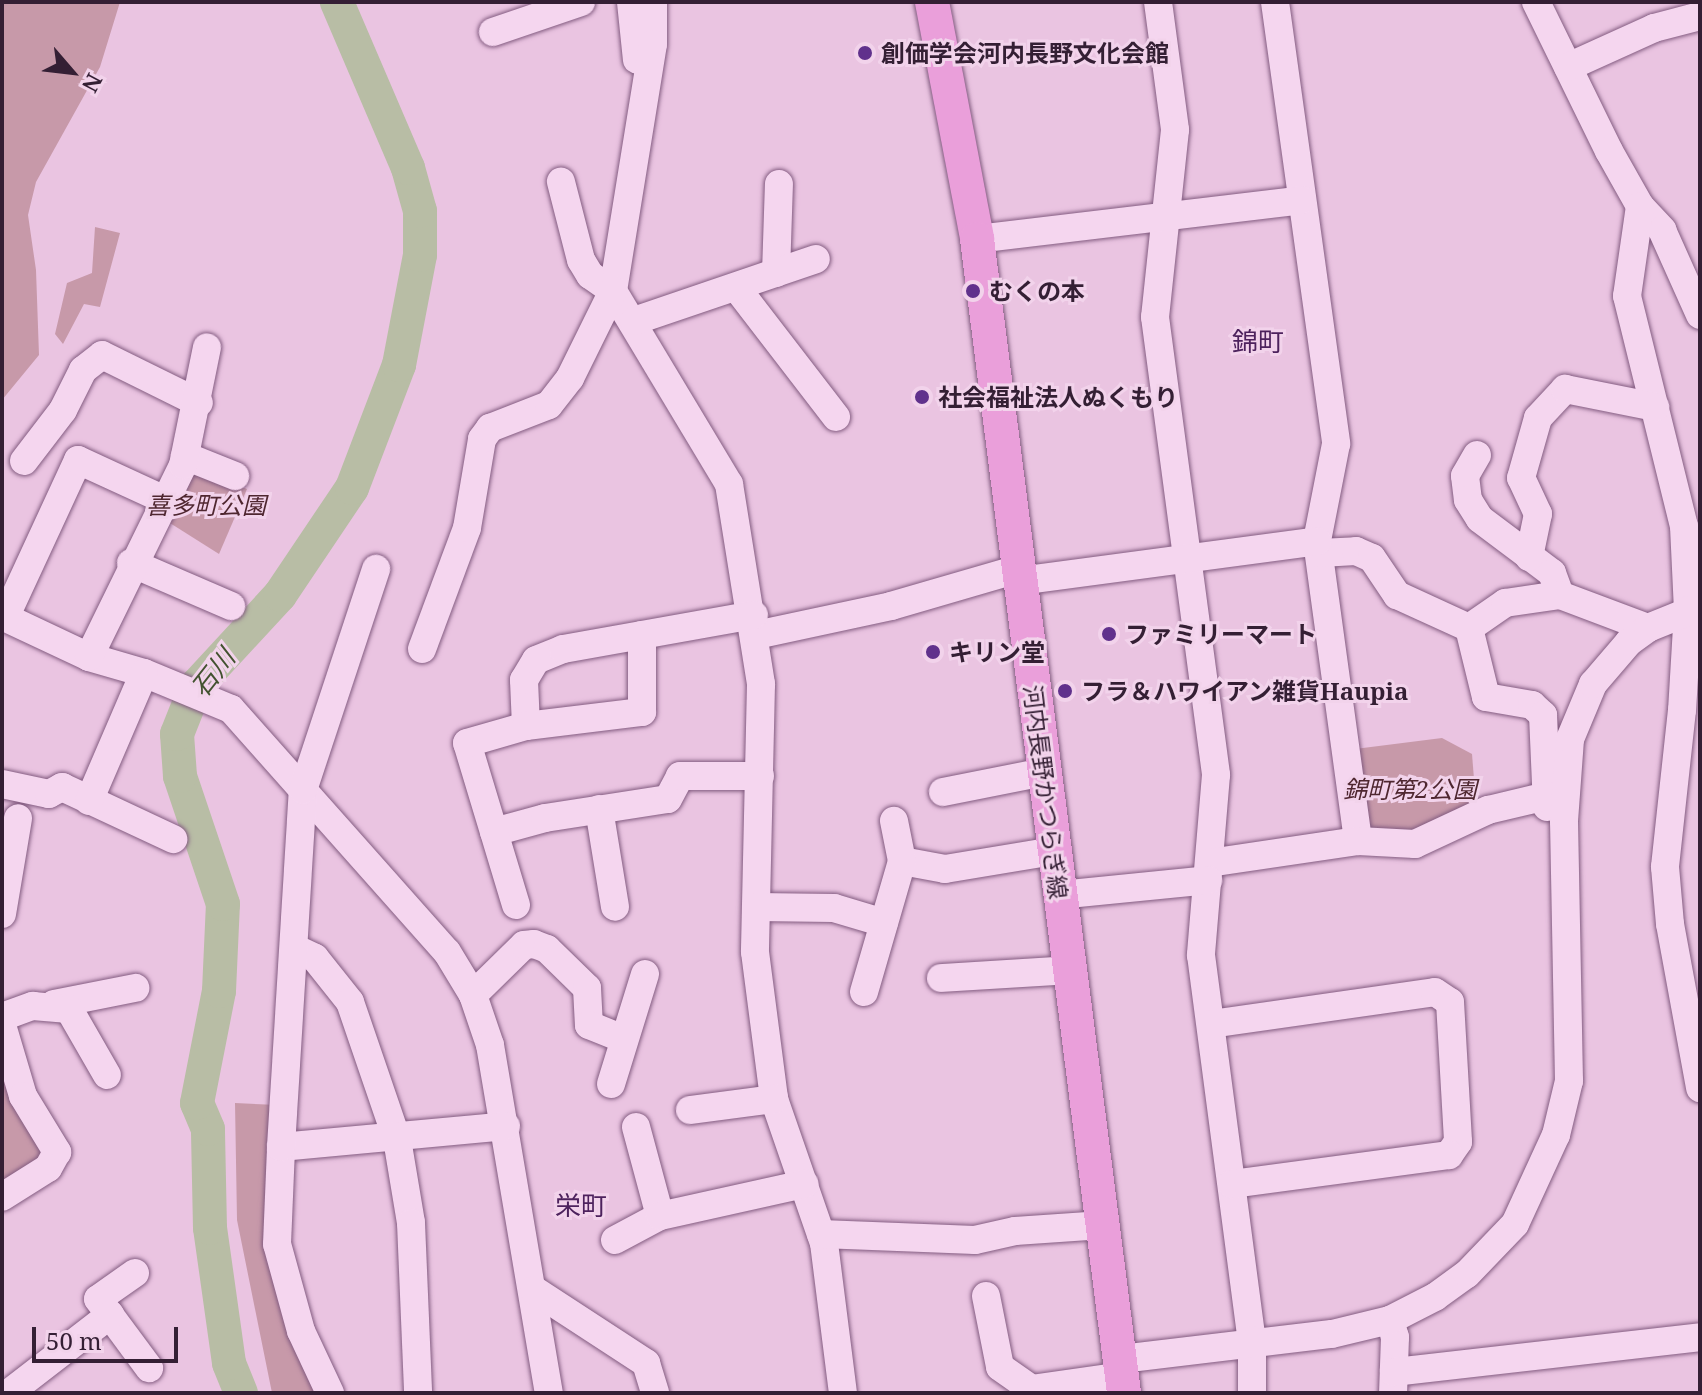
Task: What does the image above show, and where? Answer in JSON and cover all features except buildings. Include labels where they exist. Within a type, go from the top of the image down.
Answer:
[{"type":"main road","name":"河内長野かつらぎ線","points":[[932,2],[977,239],[1123,1376]]},
{"type":"street","points":[[493,32],[581,2]]},
{"type":"street","points":[[631,2],[637,75],[645,94]]},
{"type":"street","points":[[422,649],[467,528],[482,439],[490,428],[549,405],[570,378],[613,291],[645,94],[653,2]]},
{"type":"street","points":[[1158,2],[1175,130],[1155,317],[1216,775],[1201,955],[1252,1340],[1252,1393]]},
{"type":"street","points":[[1275,2],[1336,444],[1318,547],[1358,841]]},
{"type":"street","points":[[1536,2],[1640,206],[1662,230],[1700,315]]},
{"type":"street","points":[[1568,67],[1654,28],[1700,16]]},
{"type":"street","points":[[561,182],[581,260],[590,275],[613,291],[634,321],[729,484],[755,625],[760,776],[755,952],[774,1099],[821,1234],[843,1393]]},
{"type":"street","points":[[776,273],[779,184]]},
{"type":"street","points":[[977,239],[1302,200]]},
{"type":"street","points":[[1640,206],[1627,296],[1684,526],[1694,608],[1665,867],[1670,924],[1700,1088]]},
{"type":"street","points":[[634,321],[816,259]]},
{"type":"street","points":[[736,287],[836,417]]},
{"type":"street","points":[[89,657],[131,563],[185,456],[199,403],[207,347]]},
{"type":"street","points":[[24,461],[63,410],[83,370],[102,355],[199,403]]},
{"type":"street","points":[[1529,557],[1538,514],[1521,478],[1538,418],[1565,389],[1655,407]]},
{"type":"street","points":[[1477,455],[1465,476],[1468,500],[1480,519],[1552,573],[1560,595]]},
{"type":"street","points":[[185,456],[235,476]]},
{"type":"street","points":[[165,500],[78,460],[4,617],[89,657],[156,677],[231,709],[425,924],[473,995],[490,1045],[534,1290],[549,1393]]},
{"type":"street","points":[[526,726],[524,680],[536,660],[563,649],[642,635],[755,625],[891,606],[1018,575],[1187,556],[1318,547],[1356,551],[1372,558],[1397,595],[1469,628]]},
{"type":"street","points":[[131,563],[231,606]]},
{"type":"street","points":[[330,1393],[301,1331],[277,1244],[281,1147],[303,790],[376,569]]},
{"type":"street","points":[[1469,628],[1505,603],[1560,595],[1648,628]]},
{"type":"street","points":[[986,1296],[1000,1367],[1031,1389],[1123,1376],[1252,1340],[1332,1334],[1390,1320],[1435,1297],[1467,1274],[1515,1224],[1531,1196],[1565,1105],[1569,1014],[1564,821],[1570,739],[1593,684],[1648,628],[1694,608]]},
{"type":"street","points":[[1469,628],[1486,697],[1532,705],[1543,715],[1553,1007],[1569,1014]]},
{"type":"street","points":[[516,905],[467,743],[526,726],[642,712],[642,635]]},
{"type":"street","points":[[89,801],[156,677]]},
{"type":"street","points":[[943,792],[1044,772]]},
{"type":"street","points":[[494,832],[599,809],[668,799],[680,776],[760,776]]},
{"type":"street","points":[[2,784],[49,794],[62,787],[173,839]]},
{"type":"street","points":[[1059,895],[1209,871],[1358,841],[1433,840],[1488,810],[1547,796]]},
{"type":"street","points":[[599,809],[615,907]]},
{"type":"street","points":[[2,914],[18,818]]},
{"type":"street","points":[[864,992],[902,861],[894,821]]},
{"type":"street","points":[[902,861],[945,869],[1054,851]]},
{"type":"street","points":[[756,907],[834,908],[884,923]]},
{"type":"street","points":[[473,995],[524,945],[534,944],[547,949],[587,988],[589,1025],[622,1038]]},
{"type":"street","points":[[294,948],[315,958],[350,1002],[397,1139],[414,1254],[418,1393]]},
{"type":"street","points":[[941,978],[1070,970]]},
{"type":"street","points":[[611,1084],[622,1038],[645,974]]},
{"type":"street","points":[[2,1017],[135,988]]},
{"type":"street","points":[[1211,1024],[1435,992],[1450,1002],[1458,1142],[1449,1155],[1232,1184]]},
{"type":"street","points":[[54,1004],[69,1009],[107,1075]]},
{"type":"street","points":[[2,1025],[23,1096],[57,1152],[48,1168],[2,1197]]},
{"type":"street","points":[[690,1110],[774,1099]]},
{"type":"street","points":[[281,1147],[397,1139],[506,1126]]},
{"type":"street","points":[[636,1127],[660,1216]]},
{"type":"street","points":[[615,1240],[660,1216],[804,1184]]},
{"type":"street","points":[[821,1234],[975,1240],[1015,1231],[1103,1225]]},
{"type":"street","points":[[135,1273],[98,1299],[149,1368]]},
{"type":"street","points":[[534,1290],[646,1363],[655,1393]]},
{"type":"street","points":[[9,1393],[110,1315]]},
{"type":"street","points":[[1390,1320],[1394,1382],[1700,1337]]},
{"type":"green space","points":[[2,2],[120,2],[100,67],[36,182],[28,215],[36,270],[39,355],[2,400]]},
{"type":"green space","points":[[95,227],[120,233],[100,307],[84,304],[63,344],[55,334],[67,283],[92,273]]},
{"type":"green space","name":"喜多町公園","points":[[199,470],[247,489],[219,554],[162,518],[190,473]]},
{"type":"green space","name":"錦町第2公園","points":[[1442,738],[1472,754],[1476,804],[1423,837],[1369,834],[1355,749]]},
{"type":"green space","points":[[2,1051],[57,1149],[2,1202]]},
{"type":"green space","points":[[235,1103],[278,1105],[271,1243],[324,1393],[272,1393],[237,1220]]},
{"type":"waterway","name":"石川","points":[[241,1393],[229,1363],[210,1228],[208,1129],[197,1103],[219,991],[223,904],[180,776],[177,734],[196,686],[280,595],[352,488],[399,365],[420,255],[420,211],[408,168],[337,2]]},
{"type":"place","name":"創価学会河内長野文化会館","points":[[865,53]]},
{"type":"place","name":"むくの本","points":[[973,291]]},
{"type":"place","name":"社会福祉法人ぬくもり","points":[[922,397]]},
{"type":"place","name":"ファミリーマート","points":[[1109,634]]},
{"type":"place","name":"キリン堂","points":[[933,652]]},
{"type":"place","name":"フラ＆ハワイアン雑貨Haupia","points":[[1065,691]]},
{"type":"district","name":"錦町","points":[[1258,342]]},
{"type":"district","name":"栄町","points":[[581,1206]]}]
